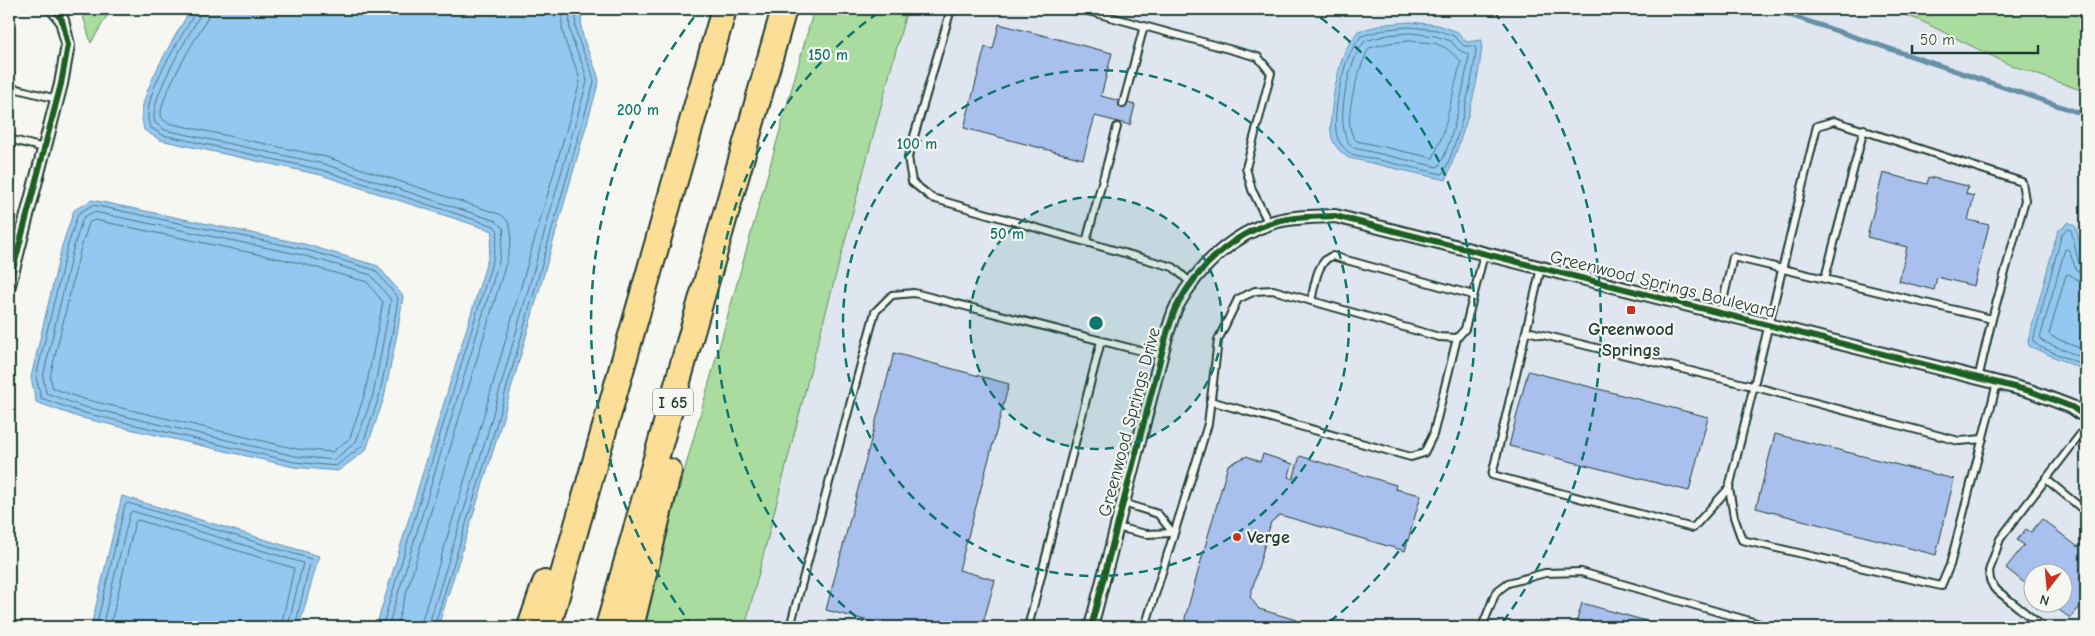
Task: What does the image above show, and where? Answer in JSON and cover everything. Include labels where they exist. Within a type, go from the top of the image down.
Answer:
[{"type":"highway","points":[[548,627],[724,9]]},
{"type":"highway","name":"I 65","points":[[608,627],[784,9]]},
{"type":"highway","points":[[631,627],[737,176]]},
{"type":"highway","points":[[530,627],[647,283]]},
{"type":"street","points":[[9,285],[57,99],[68,46],[62,20],[53,9]]},
{"type":"street","name":"Greenwood Springs Boulevard","points":[[1230,243],[1269,224],[1304,217],[1335,216],[2030,391],[2072,408],[2086,417]]},
{"type":"street","name":"Greenwood Springs Drive","points":[[1091,627],[1161,356],[1177,305],[1191,283],[1210,261],[1230,243]]},
{"type":"lane","points":[[950,9],[908,157],[912,182],[932,198],[1174,267],[1191,283]]},
{"type":"lane","points":[[1081,9],[1258,57],[1271,73],[1246,168],[1252,190],[1269,224]]},
{"type":"lane","points":[[1124,104],[1144,26]]},
{"type":"lane","points":[[9,87],[57,99]]},
{"type":"lane","points":[[1978,379],[1992,319],[2025,200],[2022,182],[1864,129],[1834,121],[1817,126],[1752,386],[1729,488],[1734,517],[1742,540],[1941,586],[1950,565],[1997,383]]},
{"type":"lane","points":[[1086,242],[1117,127]]},
{"type":"lane","points":[[1826,278],[1864,129]]},
{"type":"lane","points":[[9,139],[44,148]]},
{"type":"lane","points":[[1210,401],[1411,457],[1424,453],[1433,435],[1457,338],[1465,329],[1484,254]]},
{"type":"lane","points":[[1311,301],[1320,267],[1327,258],[1332,256],[1473,295]]},
{"type":"lane","points":[[1720,314],[1733,257],[1992,319]]},
{"type":"lane","points":[[1541,268],[1492,475],[1692,528],[1729,488]]},
{"type":"lane","points":[[1145,627],[1208,424],[1218,340],[1238,299],[1256,291],[1273,290],[1439,337],[1457,338]]},
{"type":"lane","points":[[790,627],[875,312],[892,295],[914,293],[1161,356]]},
{"type":"lane","points":[[1527,330],[1752,386],[1959,441],[1983,439]]},
{"type":"lane","points":[[1028,627],[1101,341]]},
{"type":"lane","points":[[2042,627],[1994,588],[1990,580],[1989,571],[2000,539],[2086,427]]},
{"type":"lane","points":[[2046,479],[2086,512]]},
{"type":"lane","points":[[1122,503],[1158,514],[1173,533]]},
{"type":"lane","points":[[1116,527],[1146,534],[1173,533]]},
{"type":"lane","points":[[1482,627],[1496,592],[1508,583],[1545,573],[1581,572],[1770,627]]},
{"type":"shaded area","points":[[834,9],[2086,9],[2086,627],[667,627]]},
{"type":"green space","points":[[81,9],[111,9],[91,43]]},
{"type":"green space","points":[[814,9],[907,9],[811,368],[745,627],[645,627],[668,529]]},
{"type":"green space","points":[[1887,9],[2086,9],[2086,92],[2008,64],[1919,20]]},
{"type":"water","points":[[191,9],[584,9],[581,27],[599,81],[495,445],[438,627],[376,627],[488,258],[493,231],[321,175],[160,140],[144,130],[142,114],[147,91],[161,61]]},
{"type":"water","points":[[1411,22],[1438,25],[1458,32],[1466,42],[1482,40],[1481,58],[1474,94],[1446,180],[1349,158],[1339,150],[1332,138],[1332,108],[1338,72],[1344,54],[1352,39],[1358,31],[1386,24]]},
{"type":"water","points":[[92,200],[304,244],[378,266],[403,296],[384,398],[366,450],[338,471],[294,467],[78,417],[36,402],[31,377],[62,246],[74,210]]},
{"type":"water","points":[[2069,222],[2076,227],[2086,271],[2086,371],[2029,346],[2028,341],[2058,231]]},
{"type":"water","points":[[122,496],[319,556],[299,627],[91,627]]},
{"type":"building","points":[[999,24],[1112,53],[1101,96],[1135,105],[1130,125],[1095,116],[1083,159],[964,128],[985,47],[993,49]]},
{"type":"building","points":[[1883,173],[1927,184],[1929,177],[1968,186],[1966,194],[1974,196],[1968,220],[1989,225],[1974,286],[1937,277],[1934,290],[1899,281],[1907,247],[1867,237]]},
{"type":"building","points":[[894,353],[1009,384],[959,570],[995,580],[982,627],[892,627],[826,610]]},
{"type":"building","points":[[1528,371],[1708,417],[1689,491],[1509,446]]},
{"type":"building","points":[[1775,434],[1954,479],[1936,555],[1756,508]]},
{"type":"building","name":"Verge","points":[[1263,454],[1293,464],[1288,477],[1293,479],[1300,456],[1396,485],[1395,489],[1421,495],[1405,551],[1280,515],[1271,522],[1250,597],[1259,609],[1320,627],[1186,627],[1185,618],[1228,465],[1247,456],[1260,462]]},
{"type":"building","points":[[2042,519],[2078,547],[2081,544],[2086,548],[2086,600],[2070,618],[2065,614],[2072,614],[2072,564],[2022,564],[2022,581],[2006,568],[2024,545],[2017,540],[2026,529],[2031,532]]},
{"type":"building","points":[[1582,603],[1668,627],[1575,627]]},
{"type":"waterway","points":[[1772,9],[2086,115]]},
{"type":"cycle path","points":[[9,285],[61,84],[68,45],[62,20],[53,9]]},
{"type":"cycle path","points":[[1091,627],[1167,333],[1176,307],[1186,290],[1206,265],[1231,243],[1259,227],[1282,220],[1335,216],[2030,391],[2072,407],[2086,417]]},
{"type":"place","name":"Greenwood Springs","points":[[1631,310]]},
{"type":"place","name":"Verge","points":[[1237,537]]}]
